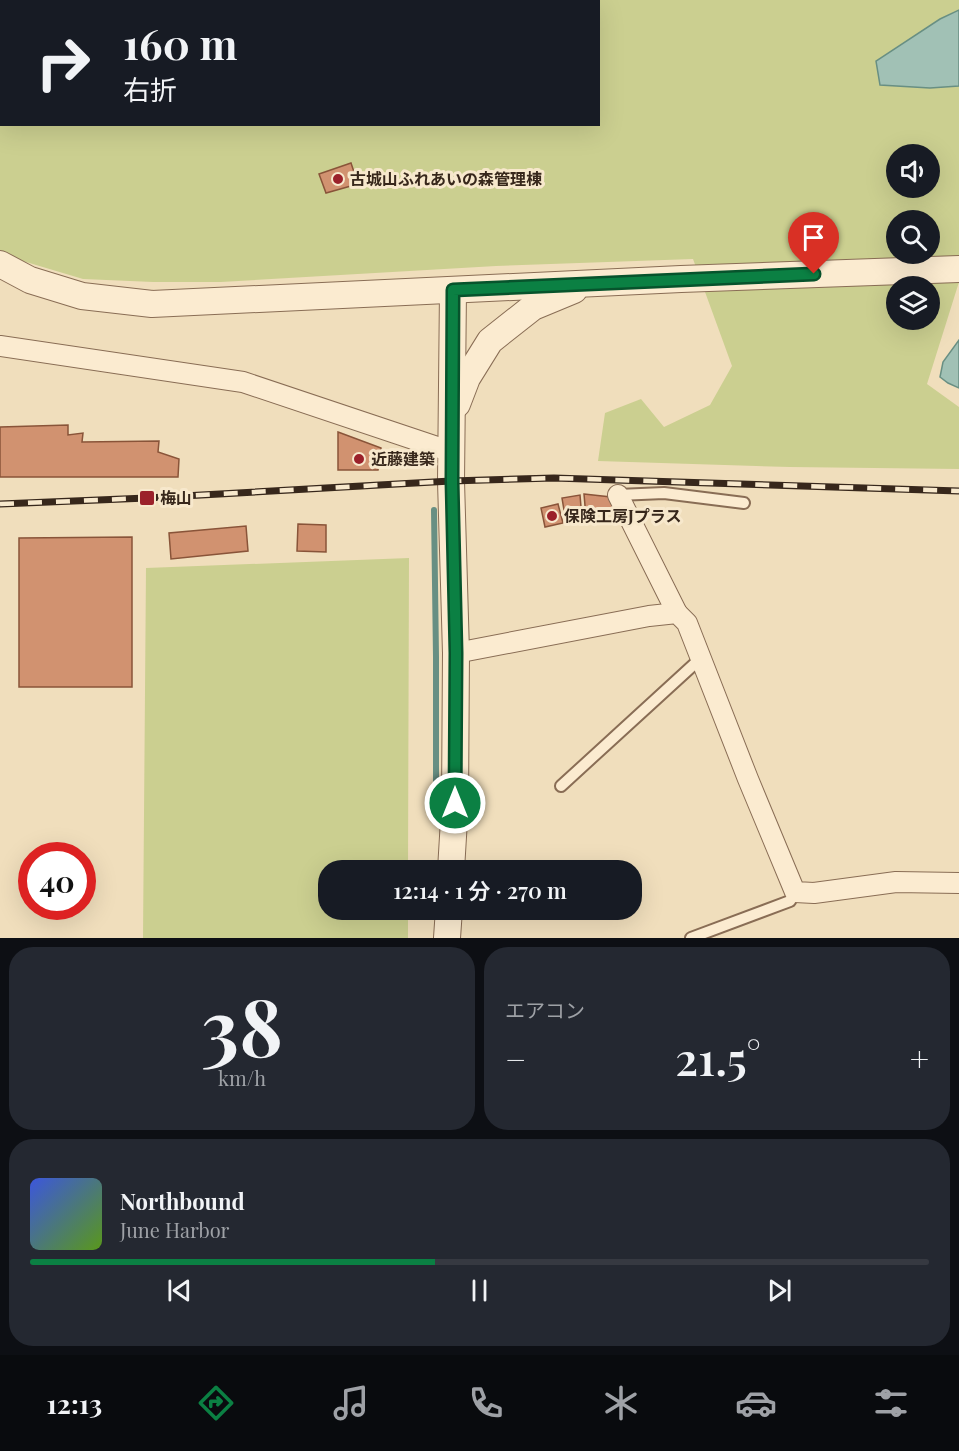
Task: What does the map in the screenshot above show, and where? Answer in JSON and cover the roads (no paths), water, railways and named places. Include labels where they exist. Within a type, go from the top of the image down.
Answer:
[{"type":"street","points":[[0,264],[30,280],[82,296],[152,304],[959,268]]},
{"type":"street","points":[[452,415],[467,378],[490,341],[532,307],[588,284]]},
{"type":"street","points":[[452,860],[455,803],[456,653],[453,579],[453,290]]},
{"type":"street","points":[[0,346],[243,382],[452,452]]},
{"type":"street","points":[[618,495],[677,613],[687,623],[795,892],[814,893],[896,882],[959,883]]},
{"type":"street","points":[[456,653],[649,616],[677,613]]},
{"type":"street","points":[[447,938],[448,920]]},
{"type":"lane","points":[[618,495],[664,493],[744,503]]},
{"type":"lane","points":[[561,786],[701,658]]},
{"type":"lane","points":[[691,938],[790,901],[795,892]]},
{"type":"waterway","points":[[434,510],[436,812]]},
{"type":"railway","points":[[0,504],[451,481],[554,478],[959,491]]},
{"type":"place","name":"古城山ふれあいの森管理棟","points":[[338,179]]},
{"type":"place","name":"近藤建築","points":[[359,459]]},
{"type":"place","name":"梅山","points":[[147,498]]},
{"type":"place","name":"保険工房Jプラス","points":[[552,516]]}]
